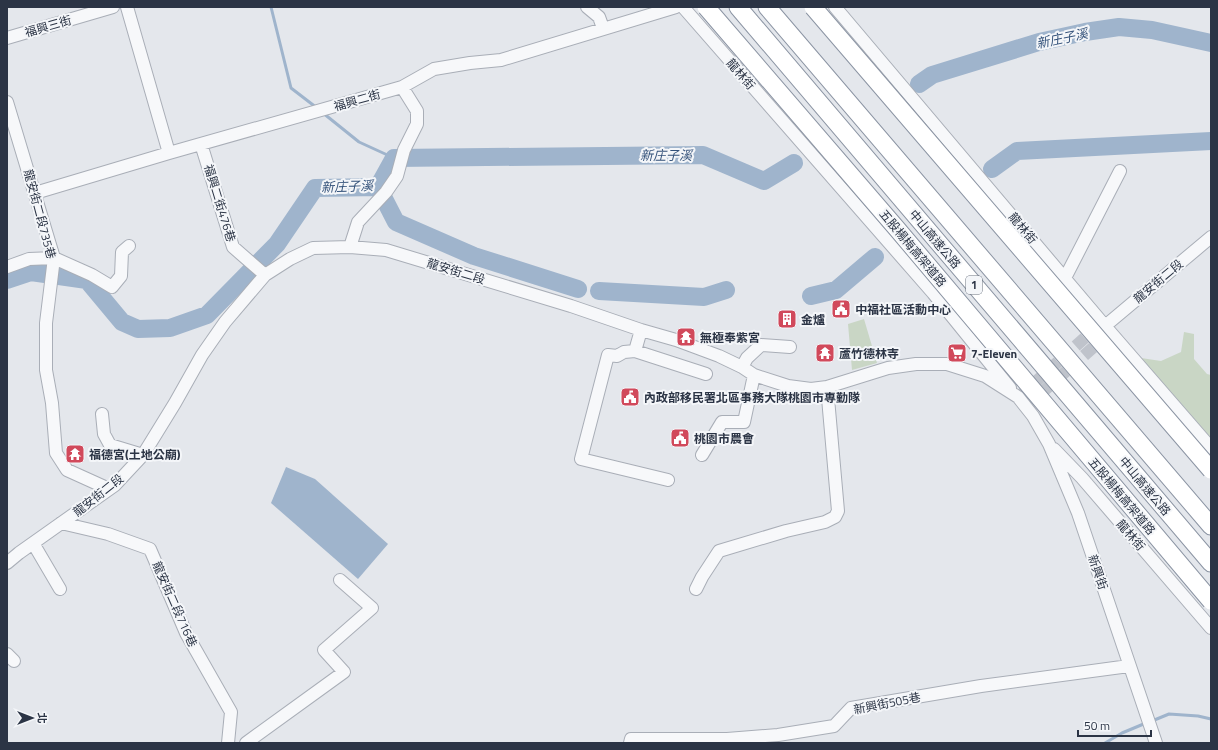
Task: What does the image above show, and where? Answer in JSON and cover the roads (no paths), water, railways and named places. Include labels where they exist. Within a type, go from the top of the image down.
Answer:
[{"type":"highway","name":"五股楊梅高架道路","points":[[706,7],[898,230],[1211,601]]},
{"type":"highway","name":"中山高速公路","points":[[738,7],[1211,563]]},
{"type":"highway","name":"中山高速公路","points":[[767,7],[1211,526]]},
{"type":"highway","points":[[813,7],[1211,470]]},
{"type":"street","name":"福興三街","points":[[7,38],[113,7]]},
{"type":"street","points":[[127,7],[169,153]]},
{"type":"street","points":[[587,7],[599,17],[603,28]]},
{"type":"street","name":"福興二街","points":[[35,193],[169,153],[402,88],[434,69],[501,60],[676,7]]},
{"type":"street","name":"龍林街","points":[[683,7],[933,293],[1024,400]]},
{"type":"street","name":"龍林街","points":[[835,7],[1065,278],[1103,329],[1211,448]]},
{"type":"street","points":[[350,247],[358,222],[375,205],[397,176],[404,150],[417,124],[417,111],[402,88]]},
{"type":"street","name":"龍安街二段735巷","points":[[7,102],[54,259],[46,323],[46,370],[52,403],[56,453],[67,470],[109,489]]},
{"type":"street","name":"福興二街476巷","points":[[202,144],[233,247],[263,273]]},
{"type":"street","points":[[1065,278],[1120,171]]},
{"type":"street","name":"龍安街二段","points":[[1103,329],[1211,237]]},
{"type":"street","points":[[7,267],[29,259],[54,259],[92,275],[112,287],[121,276],[122,252],[129,246]]},
{"type":"street","name":"龍安街二段","points":[[7,563],[115,485],[143,455],[202,355],[224,322],[263,273],[313,248],[350,247],[386,250],[571,306],[641,330],[683,342],[742,367],[754,376],[788,386],[811,389],[827,387],[888,368],[916,364],[947,364],[985,376],[1024,400]]},
{"type":"street","points":[[635,351],[641,330]]},
{"type":"street","points":[[742,367],[747,358],[761,345],[790,347]]},
{"type":"street","points":[[668,480],[581,459],[608,355],[617,356],[624,352],[635,351],[706,374]]},
{"type":"street","points":[[702,455],[722,422],[744,422],[754,376]]},
{"type":"street","points":[[696,588],[719,551],[786,531],[825,522],[835,517],[838,511],[827,387]]},
{"type":"street","name":"新興街","points":[[1024,400],[1048,444],[1078,513],[1156,743]]},
{"type":"street","points":[[102,414],[104,434],[110,445],[143,455]]},
{"type":"street","name":"龍林街","points":[[1048,444],[1082,478],[1211,628]]},
{"type":"street","name":"龍安街二段716巷","points":[[62,524],[108,534],[150,549],[186,633],[231,712],[228,743]]},
{"type":"street","points":[[33,543],[60,589]]},
{"type":"street","points":[[246,743],[344,672],[324,650],[372,608],[340,580]]},
{"type":"street","name":"新興街505巷","points":[[630,743],[631,739],[727,739],[778,736],[834,726],[851,708],[981,686],[1129,666]]},
{"type":"water","points":[[286,467],[315,479],[388,544],[358,579],[271,503]]},
{"type":"waterway","points":[[271,7],[291,88],[317,108]]},
{"type":"waterway","name":"新庄子溪","points":[[919,84],[932,75],[1039,42],[1085,32],[1119,27],[1152,30],[1211,43]]},
{"type":"waterway","points":[[323,113],[359,142],[394,158]]},
{"type":"waterway","points":[[992,169],[1017,151],[1211,141]]},
{"type":"waterway","name":"新庄子溪","points":[[7,280],[31,272],[87,280],[122,322],[138,329],[170,328],[207,315],[277,244],[315,188],[378,187],[394,158],[703,155],[764,181],[794,163]]},
{"type":"waterway","points":[[378,187],[396,222],[474,256],[578,289]]},
{"type":"waterway","points":[[811,296],[836,290],[875,257]]},
{"type":"waterway","points":[[599,291],[704,297],[726,290]]},
{"type":"waterway","points":[[1152,721],[1169,714],[1198,716],[1211,719]]},
{"type":"waterway","points":[[1105,743],[1122,733],[1146,723]]},
{"type":"tunnel","points":[[1022,394],[1097,327]]},
{"type":"tunnel","points":[[1030,403],[1105,337]]},
{"type":"place","name":"中福社區活動中心","points":[[841,309]]},
{"type":"place","name":"金爐","points":[[787,319]]},
{"type":"place","name":"無極奉紫宮","points":[[686,337]]},
{"type":"place","name":"蘆竹德林寺","points":[[825,353]]},
{"type":"place","name":"7-Eleven","points":[[957,353]]},
{"type":"place","name":"內政部移民署北區事務大隊桃園市專勤隊","points":[[630,397]]},
{"type":"place","name":"桃園市農會","points":[[680,438]]},
{"type":"place","name":"福德宮(土地公廟)","points":[[75,454]]}]
